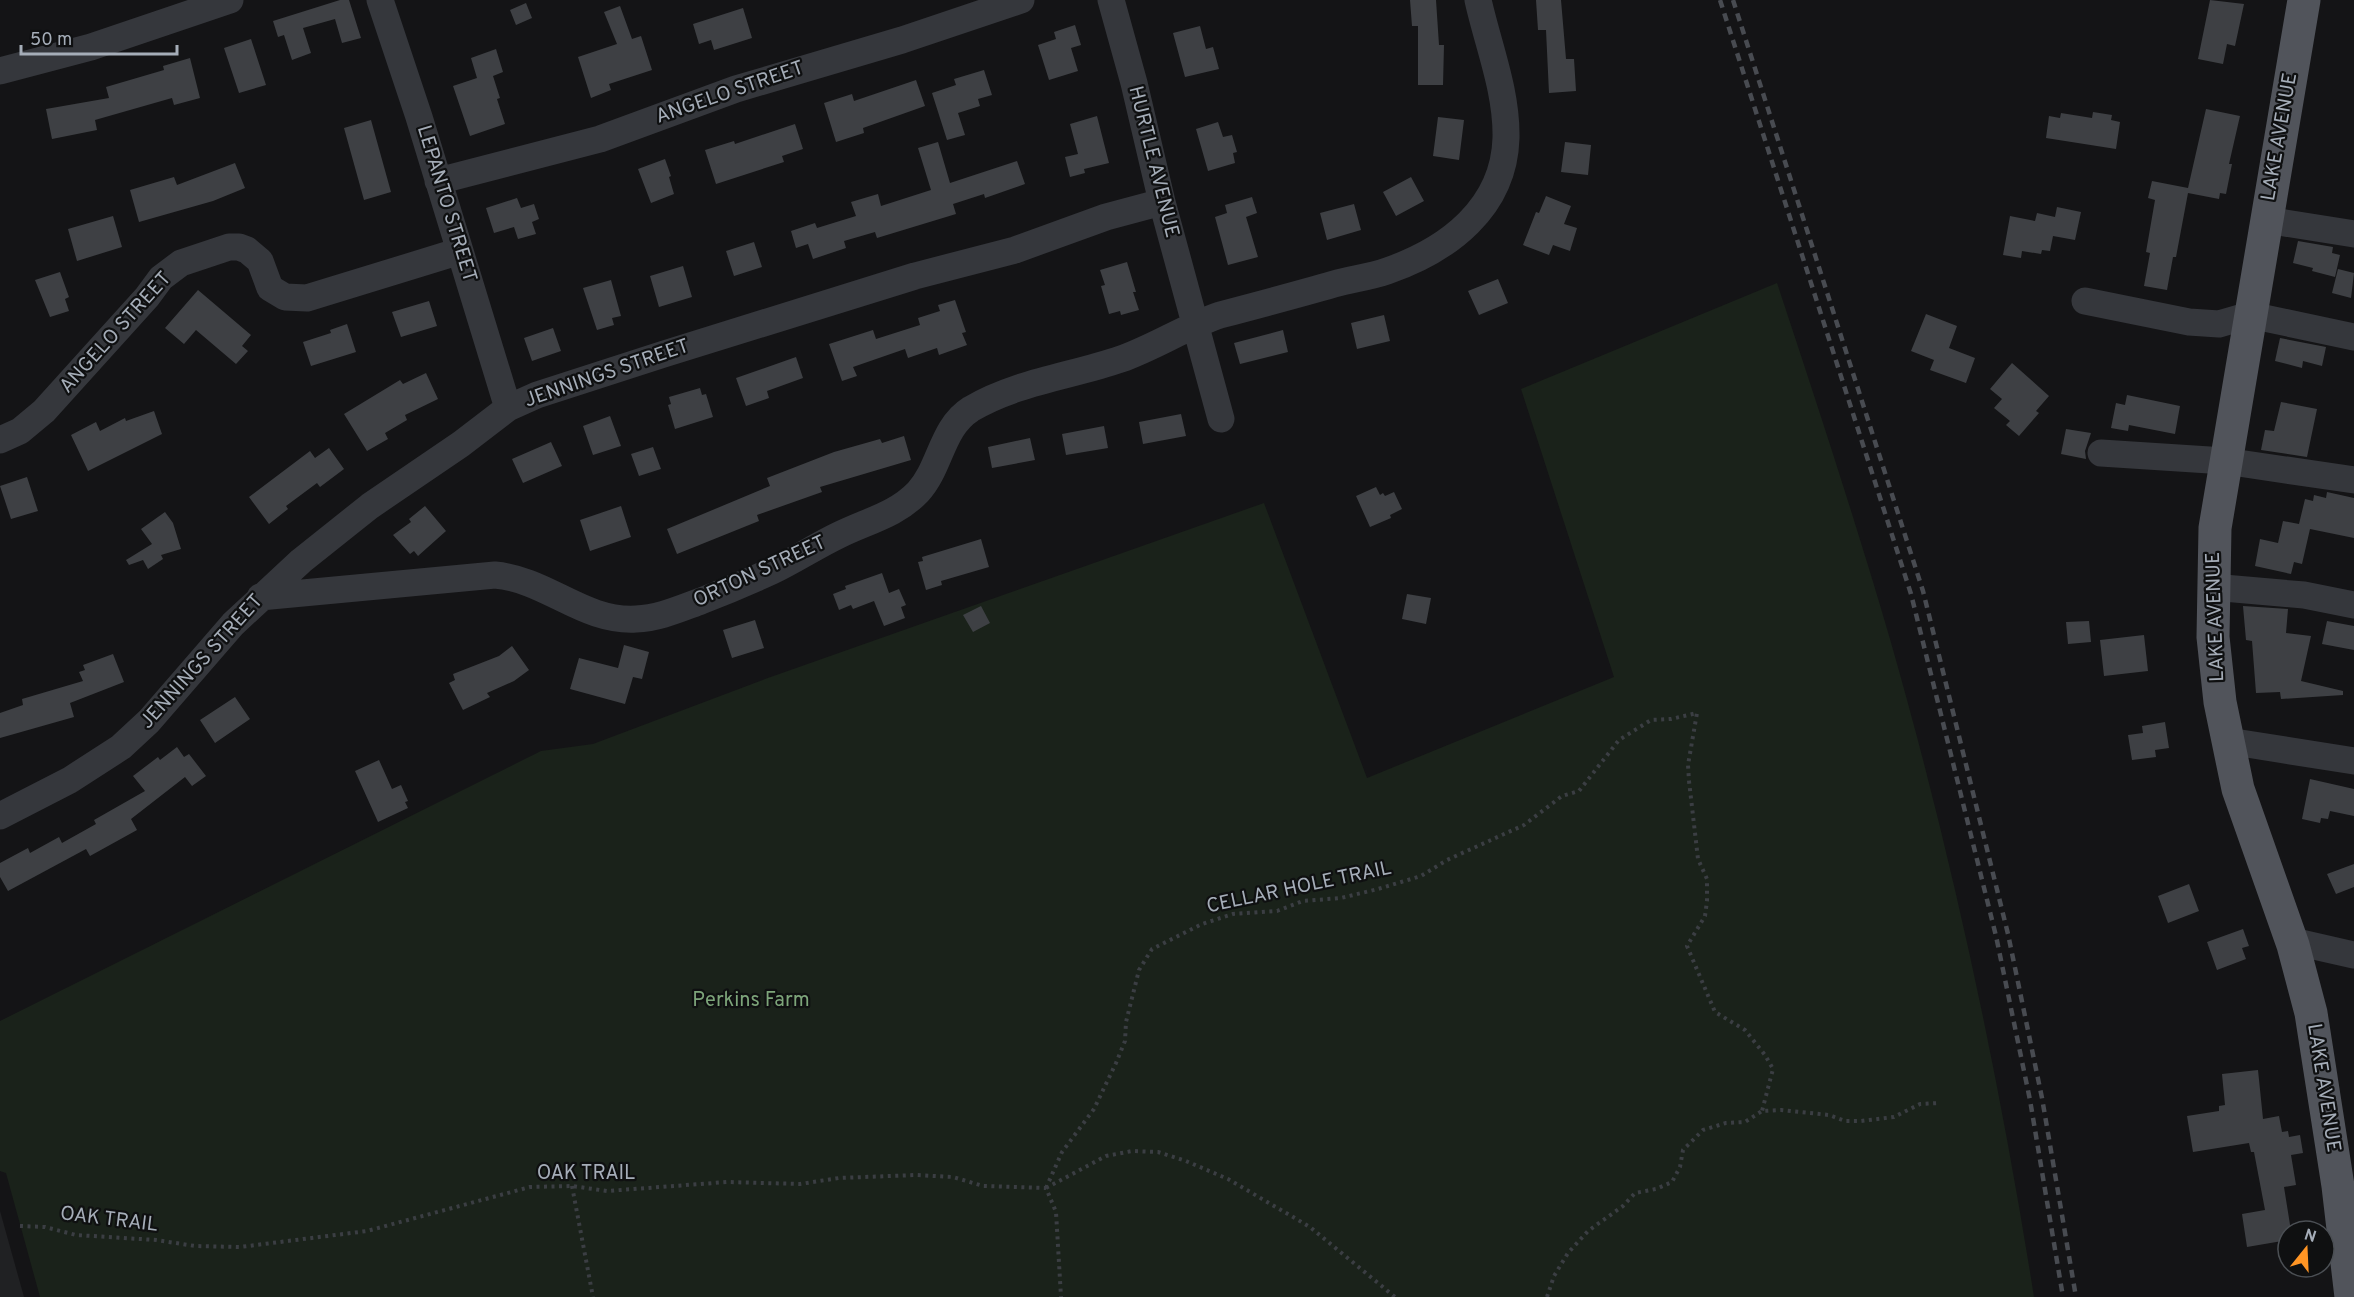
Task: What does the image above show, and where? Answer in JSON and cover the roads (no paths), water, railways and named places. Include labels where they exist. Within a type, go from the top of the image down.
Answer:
[{"type":"main road","name":"LAKE AVENUE","points":[[2304,0],[2224,461],[2215,528],[2212,587],[2216,669],[2238,789],[2292,941],[2311,1012],[2351,1297]]},
{"type":"street","name":"LEPANTO STREET","points":[[380,0],[409,85],[508,408]]},
{"type":"street","name":"ANGELO STREET","points":[[438,181],[600,139],[726,92],[902,40],[1021,0]]},
{"type":"street","name":"HURTLE AVENUE","points":[[1111,0],[1134,83],[1162,202],[1221,419]]},
{"type":"street","name":"ORTON STREET","points":[[260,597],[495,575],[529,581],[604,617],[634,619],[667,614],[763,575],[841,534],[895,510],[926,483],[952,428],[971,410],[1020,388],[1140,352],[1195,323],[1400,266],[1442,245],[1471,222],[1482,209],[1497,181],[1506,139],[1505,112],[1478,0]]},
{"type":"street","points":[[0,71],[91,47],[213,2]]},
{"type":"street","name":"JENNINGS STREET","points":[[0,816],[88,769],[136,735],[220,638],[260,597],[354,518],[508,408],[537,395],[664,354],[915,276],[1015,250],[1106,217],[1162,202]]},
{"type":"street","points":[[2266,220],[2354,234]]},
{"type":"street","name":"ANGELO STREET","points":[[0,440],[20,431],[44,411],[147,297],[161,278],[181,263],[218,250],[239,247],[247,250],[260,261],[270,288],[285,297],[307,298],[460,250]]},
{"type":"street","points":[[2085,301],[2190,322],[2223,323],[2250,315],[2354,337]]},
{"type":"street","points":[[2101,453],[2224,461],[2354,480]]},
{"type":"street","points":[[2212,587],[2304,595],[2354,605]]},
{"type":"street","points":[[2228,741],[2354,761]]},
{"type":"street","points":[[2292,941],[2354,955]]},
{"type":"railway","points":[[1720,0],[1911,594],[1996,936],[2030,1100],[2063,1297]]},
{"type":"railway","points":[[1733,0],[1923,591],[2008,934],[2042,1098],[2076,1297]]},
{"type":"park label","name":"Perkins Farm","points":[[751,1001]]}]
